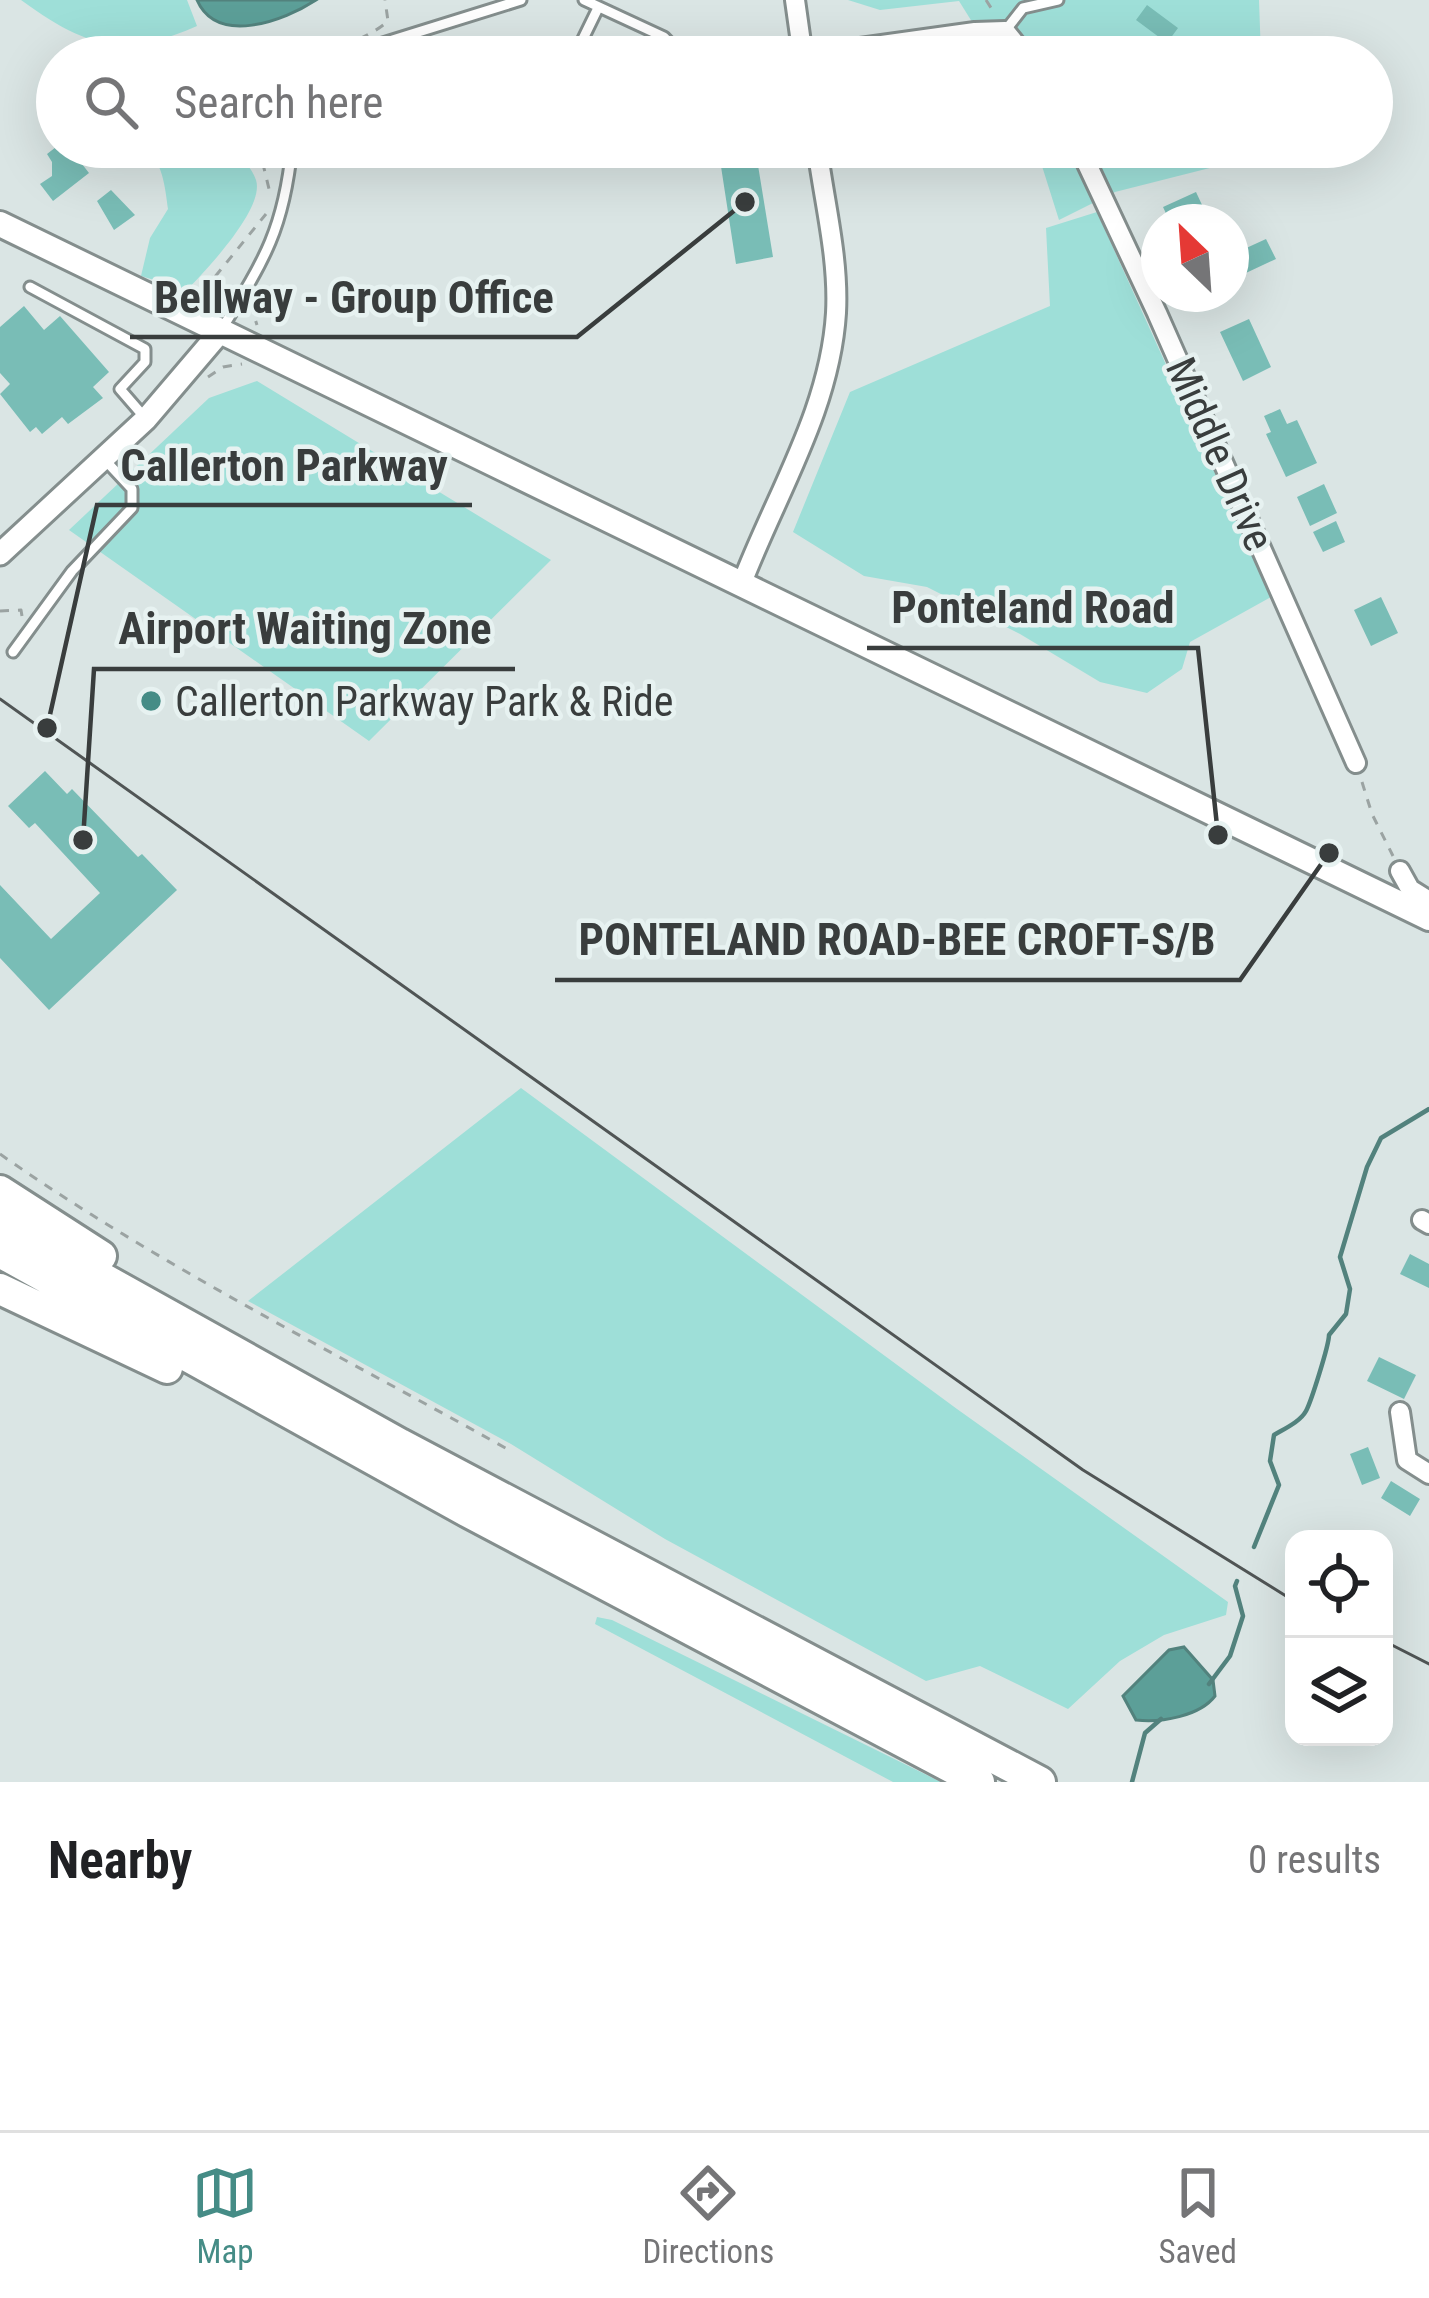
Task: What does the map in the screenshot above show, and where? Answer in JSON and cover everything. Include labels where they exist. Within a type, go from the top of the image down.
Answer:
[{"type":"highway","points":[[0,1191],[400,1444]]},
{"type":"highway","points":[[0,1221],[400,1444],[1040,1782]]},
{"type":"highway","points":[[0,1252],[470,1513],[979,1782]]},
{"type":"highway","points":[[0,1288],[330,1451],[470,1513]]},
{"type":"main road","points":[[0,224],[1429,918]]},
{"type":"street","points":[[795,0],[800,36]]},
{"type":"street","points":[[946,36],[1005,31],[1009,36]]},
{"type":"street","points":[[742,583],[812,420],[830,358],[835,276],[820,168]]},
{"type":"street","name":"Middle Drive","points":[[1088,168],[1356,763]]},
{"type":"street","points":[[1,551],[146,419],[220,331]]},
{"type":"street","points":[[1400,871],[1410,889],[1429,901]]},
{"type":"street","points":[[1379,1421],[1400,1420],[1407,1460],[1429,1474]]},
{"type":"lane","points":[[405,36],[521,0]]},
{"type":"lane","points":[[584,0],[662,36]]},
{"type":"lane","points":[[1005,31],[1023,8],[1058,0]]},
{"type":"lane","points":[[585,36],[598,8]]},
{"type":"lane","points":[[220,331],[264,259],[281,218],[291,168]]},
{"type":"lane","points":[[30,287],[145,349],[145,362],[120,389],[146,419]]},
{"type":"lane","points":[[13,652],[72,571],[131,508],[132,489],[103,458]]},
{"type":"path","points":[[362,36],[388,21],[385,0]]},
{"type":"path","points":[[264,168],[271,196]]},
{"type":"path","points":[[214,278],[222,293],[191,296],[246,244],[266,214]]},
{"type":"path","points":[[254,305],[251,318],[261,328]]},
{"type":"path","points":[[209,376],[241,364]]},
{"type":"path","points":[[0,611],[21,610],[24,624],[31,628]]},
{"type":"path","points":[[1356,763],[1372,814],[1400,871]]},
{"type":"path","points":[[0,1154],[168,1263],[509,1450]]},
{"type":"shaded area","points":[[21,0],[187,0],[197,26],[171,36],[81,36]]},
{"type":"shaded area","points":[[197,0],[316,0],[270,21],[235,26],[207,14]]},
{"type":"shaded area","points":[[848,0],[1259,0],[1260,36],[981,36],[959,1],[880,10]]},
{"type":"shaded area","points":[[159,168],[250,168],[256,180],[244,221],[187,290],[141,276],[150,238],[168,209]]},
{"type":"shaded area","points":[[1043,168],[1210,168],[1115,192],[1059,220]]},
{"type":"shaded area","points":[[1097,212],[1271,597],[1190,642],[1182,669],[1147,693],[1100,682],[927,587],[864,576],[793,532],[850,392],[1050,306],[1046,228]]},
{"type":"shaded area","points":[[257,381],[551,560],[369,741],[69,530],[209,398]]},
{"type":"shaded area","points":[[521,1088],[1228,1602],[1226,1615],[1164,1635],[1120,1661],[1068,1709],[980,1666],[926,1681],[665,1539],[511,1444],[248,1301]]},
{"type":"shaded area","points":[[597,1617],[612,1620],[941,1782],[893,1782],[595,1624]]},
{"type":"shaded area","points":[[1184,1647],[1213,1680],[1215,1696],[1200,1709],[1179,1717],[1136,1720],[1123,1696],[1169,1650]]},
{"type":"building","points":[[1147,5],[1178,28],[1172,36],[1158,36],[1136,20]]},
{"type":"building","points":[[52,168],[85,168],[89,173],[53,201],[40,184],[52,176]]},
{"type":"building","points":[[721,168],[758,168],[773,257],[736,264]]},
{"type":"building","points":[[111,190],[135,215],[114,230],[97,201]]},
{"type":"building","points":[[1196,192],[1202,204],[1170,204]]},
{"type":"building","points":[[1266,239],[1276,259],[1249,272],[1249,247]]},
{"type":"building","points":[[24,306],[44,330],[60,316],[109,372],[93,387],[103,398],[68,424],[62,417],[42,434],[36,427],[30,432],[0,394],[10,384],[0,373],[0,327]]},
{"type":"building","points":[[1249,319],[1271,367],[1243,381],[1220,332]]},
{"type":"building","points":[[1280,409],[1287,424],[1297,420],[1317,463],[1286,477],[1266,434],[1271,432],[1264,416]]},
{"type":"building","points":[[1324,484],[1337,513],[1310,526],[1297,497]]},
{"type":"building","points":[[1336,521],[1345,542],[1323,552],[1313,532]]},
{"type":"building","points":[[1381,597],[1398,633],[1371,646],[1354,610]]},
{"type":"building","points":[[45,771],[67,794],[72,789],[177,890],[49,1010],[0,958],[0,885],[51,939],[100,893],[35,823],[29,828],[8,806]]},
{"type":"building","points":[[1410,1254],[1429,1264],[1429,1288],[1400,1274]]},
{"type":"building","points":[[1379,1357],[1416,1375],[1404,1399],[1367,1381]]},
{"type":"building","points":[[1368,1447],[1380,1478],[1362,1485],[1350,1454]]},
{"type":"building","points":[[1391,1481],[1420,1499],[1410,1516],[1381,1498]]},
{"type":"waterway","points":[[1254,1547],[1279,1485],[1270,1461],[1274,1435],[1306,1411],[1329,1335],[1346,1314],[1350,1289],[1340,1257],[1367,1167],[1381,1138],[1429,1109]]},
{"type":"waterway","points":[[1209,1684],[1230,1656],[1243,1616],[1237,1581]]},
{"type":"waterway","points":[[1132,1782],[1145,1733],[1161,1719]]},
{"type":"tram line","points":[[0,699],[1083,1470],[1285,1595]]},
{"type":"tram line","points":[[1393,1646],[1429,1664]]},
{"type":"place","name":"Bellway - Group Office","points":[[745,202]]},
{"type":"place","name":"Callerton Parkway Park & Ride","points":[[151,701]]},
{"type":"place","name":"Callerton Parkway","points":[[47,728]]},
{"type":"place","name":"Ponteland Road","points":[[1218,835]]},
{"type":"place","name":"Airport Waiting Zone","points":[[83,840]]},
{"type":"place","name":"PONTELAND ROAD-BEE CROFT-S/B","points":[[1329,853]]}]
